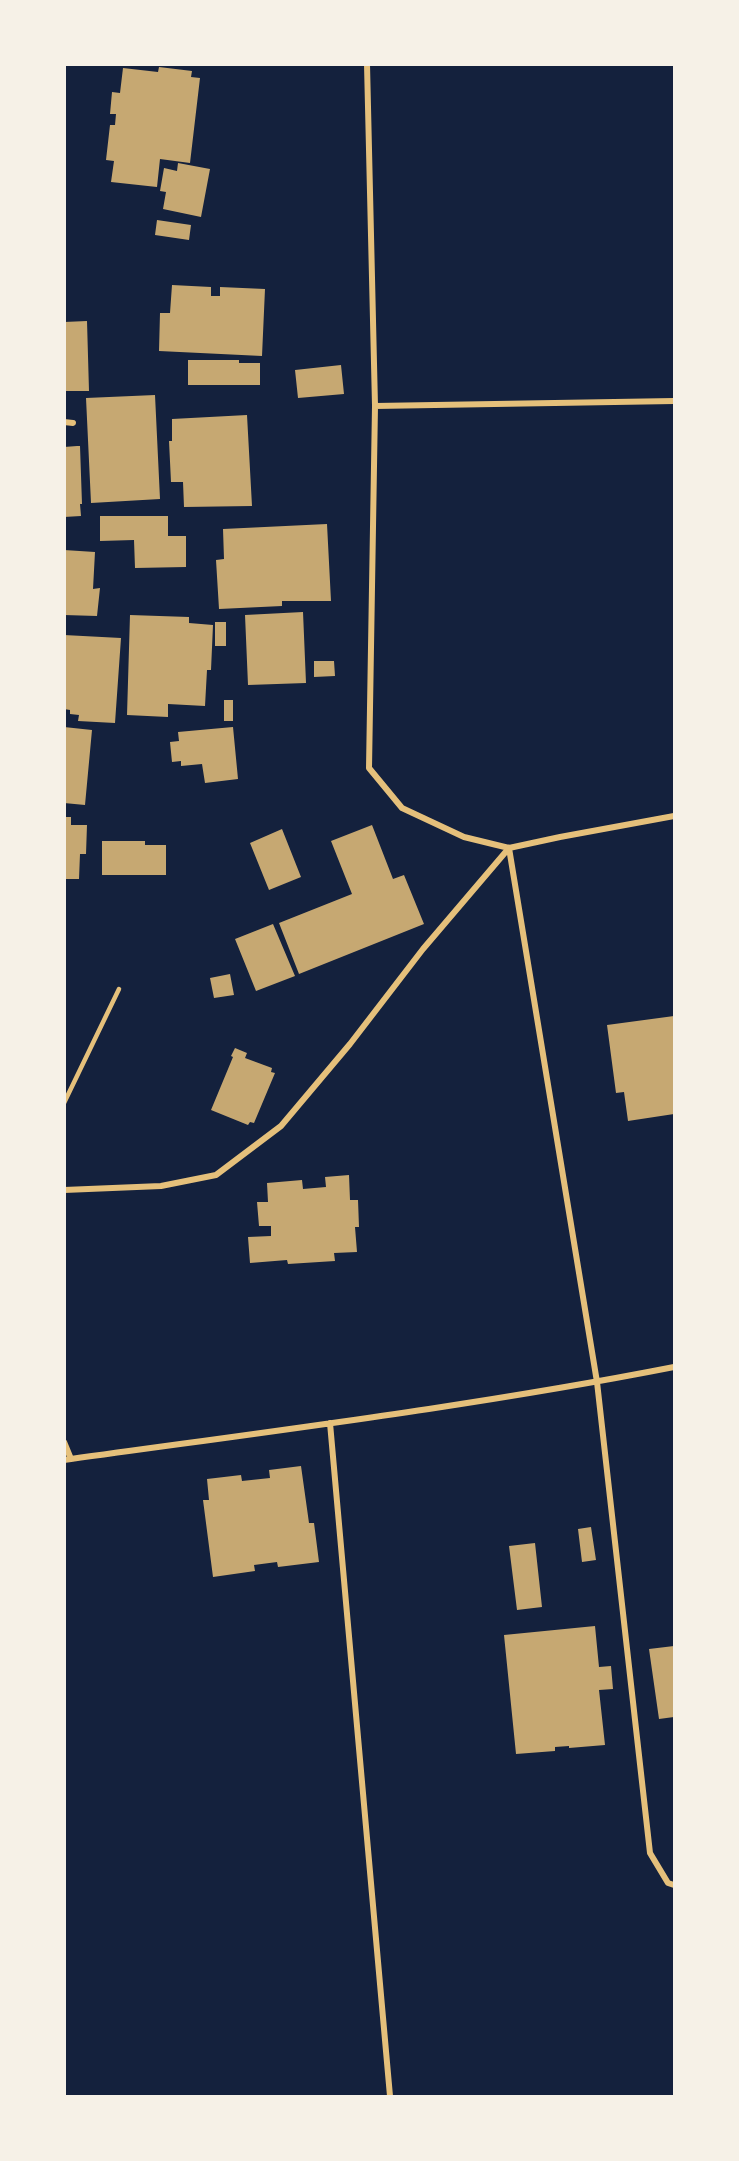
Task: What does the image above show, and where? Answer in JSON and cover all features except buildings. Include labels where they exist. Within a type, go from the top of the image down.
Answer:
[{"type":"street","points":[[368,64],[375,406],[369,768],[402,808],[464,837],[509,848],[675,816]]},
{"type":"street","points":[[375,406],[675,400]]},
{"type":"street","points":[[64,422],[73,423]]},
{"type":"street","points":[[64,1190],[161,1186],[216,1175],[281,1126],[350,1044],[423,949],[509,848]]},
{"type":"street","points":[[509,848],[597,1382],[650,1853],[668,1883],[675,1886]]},
{"type":"street","points":[[64,1442],[68,1460],[330,1423],[597,1382],[675,1367]]},
{"type":"street","points":[[330,1423],[390,2097]]},
{"type":"lane","points":[[64,1103],[119,989]]}]
